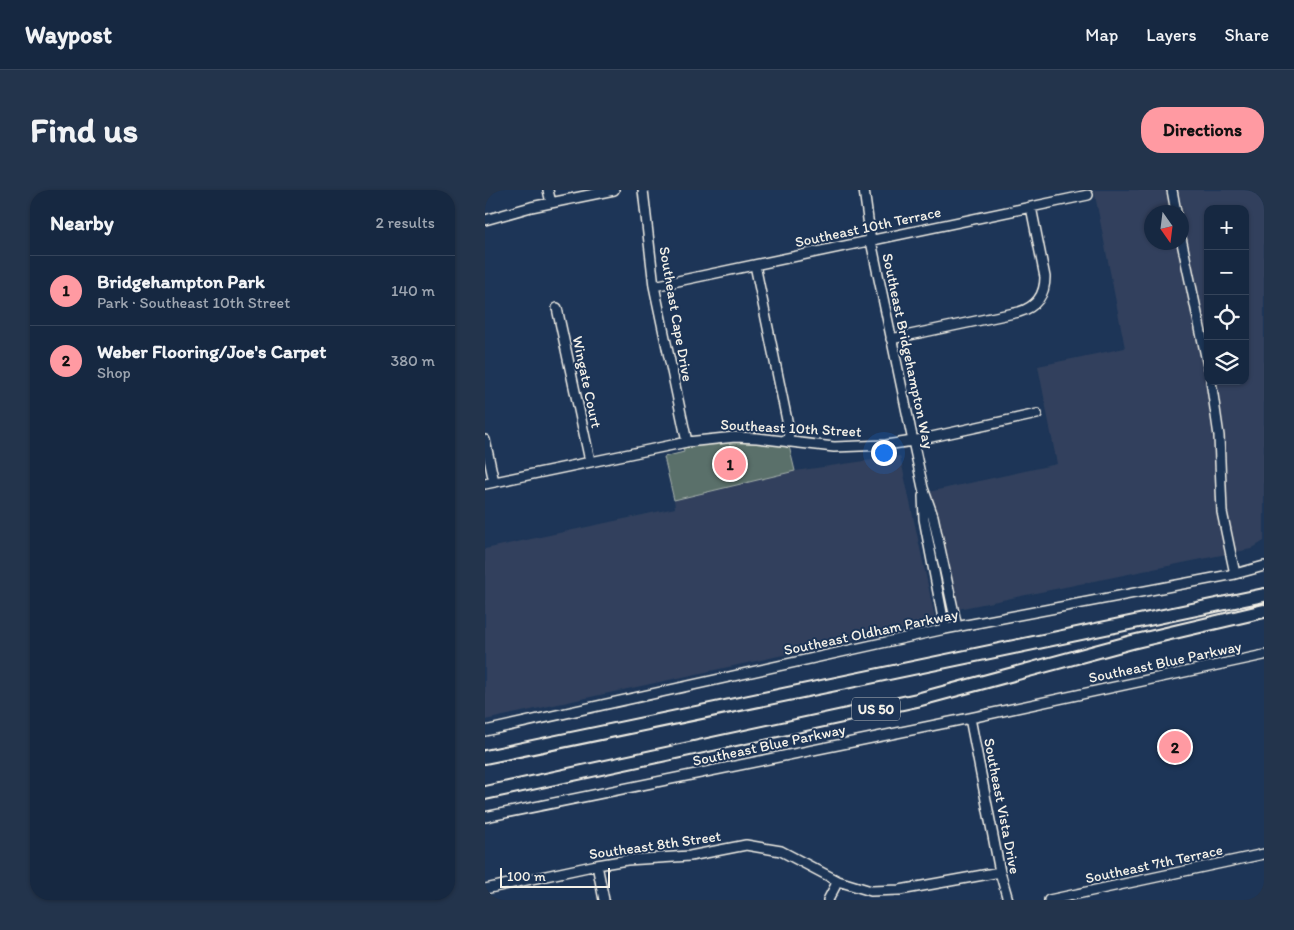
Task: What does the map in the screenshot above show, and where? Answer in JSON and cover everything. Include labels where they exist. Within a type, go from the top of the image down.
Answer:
[{"type":"highway","name":"US 50","points":[[485,757],[1264,595]]},
{"type":"highway","name":"US 50","points":[[485,793],[917,700],[1132,642],[1264,611]]},
{"type":"street","points":[[548,190],[551,203]]},
{"type":"street","points":[[485,220],[551,203],[614,190]]},
{"type":"street","name":"Southeast Cape Drive","points":[[643,190],[654,286],[687,442]]},
{"type":"street","name":"Southeast Bridgehampton Way","points":[[864,190],[871,241],[891,340],[923,488],[933,516],[957,626]]},
{"type":"street","points":[[1172,190],[1175,205]]},
{"type":"street","name":"Southeast 10th Terrace","points":[[654,286],[1088,195]]},
{"type":"street","points":[[891,340],[1019,312],[1027,310],[1035,304],[1045,286],[1045,278],[1031,207]]},
{"type":"street","points":[[1184,250],[1204,347]]},
{"type":"street","points":[[755,265],[789,430],[788,442]]},
{"type":"street","name":"Wingate Court","points":[[557,308],[590,461]]},
{"type":"street","points":[[1212,385],[1219,436],[1223,512],[1235,574]]},
{"type":"street","name":"Southeast 10th Street","points":[[489,483],[687,442],[735,437],[813,445],[851,447],[886,445],[913,441],[1037,414]]},
{"type":"street","points":[[485,440],[489,483]]},
{"type":"street","name":"Southeast Bridgehampton Way","points":[[923,488],[924,519],[945,629]]},
{"type":"street","name":"Southeast Oldham Parkway","points":[[485,731],[957,626],[1235,574],[1264,566]]},
{"type":"street","name":"Southeast Blue Parkway","points":[[485,817],[970,718],[1264,655]]},
{"type":"street","name":"Southeast Vista Drive","points":[[970,718],[1000,872],[1008,900]]},
{"type":"street","name":"Southeast 8th Street","points":[[485,889],[597,865],[627,860],[690,856],[747,845],[781,851],[838,880],[871,891],[900,890],[1000,872]]},
{"type":"street","name":"Southeast 7th Terrace","points":[[1049,900],[1264,854]]},
{"type":"street","points":[[597,865],[605,900]]},
{"type":"street","points":[[828,900],[838,880]]},
{"type":"shaded area","points":[[1094,190],[1264,190],[1264,541],[1251,549],[958,609],[938,514],[928,492],[1057,464],[1038,366],[1125,348]]},
{"type":"shaded area","points":[[900,456],[936,622],[485,720],[485,549],[675,508],[674,500],[795,471]]},
{"type":"green space","points":[[737,442],[789,446],[795,471],[674,500],[664,457],[684,452],[683,448],[711,443]]},
{"type":"place","name":"Bridgehampton Park","points":[[730,464]]},
{"type":"place","name":"Weber Flooring/Joe's Carpet","points":[[1175,747]]}]
